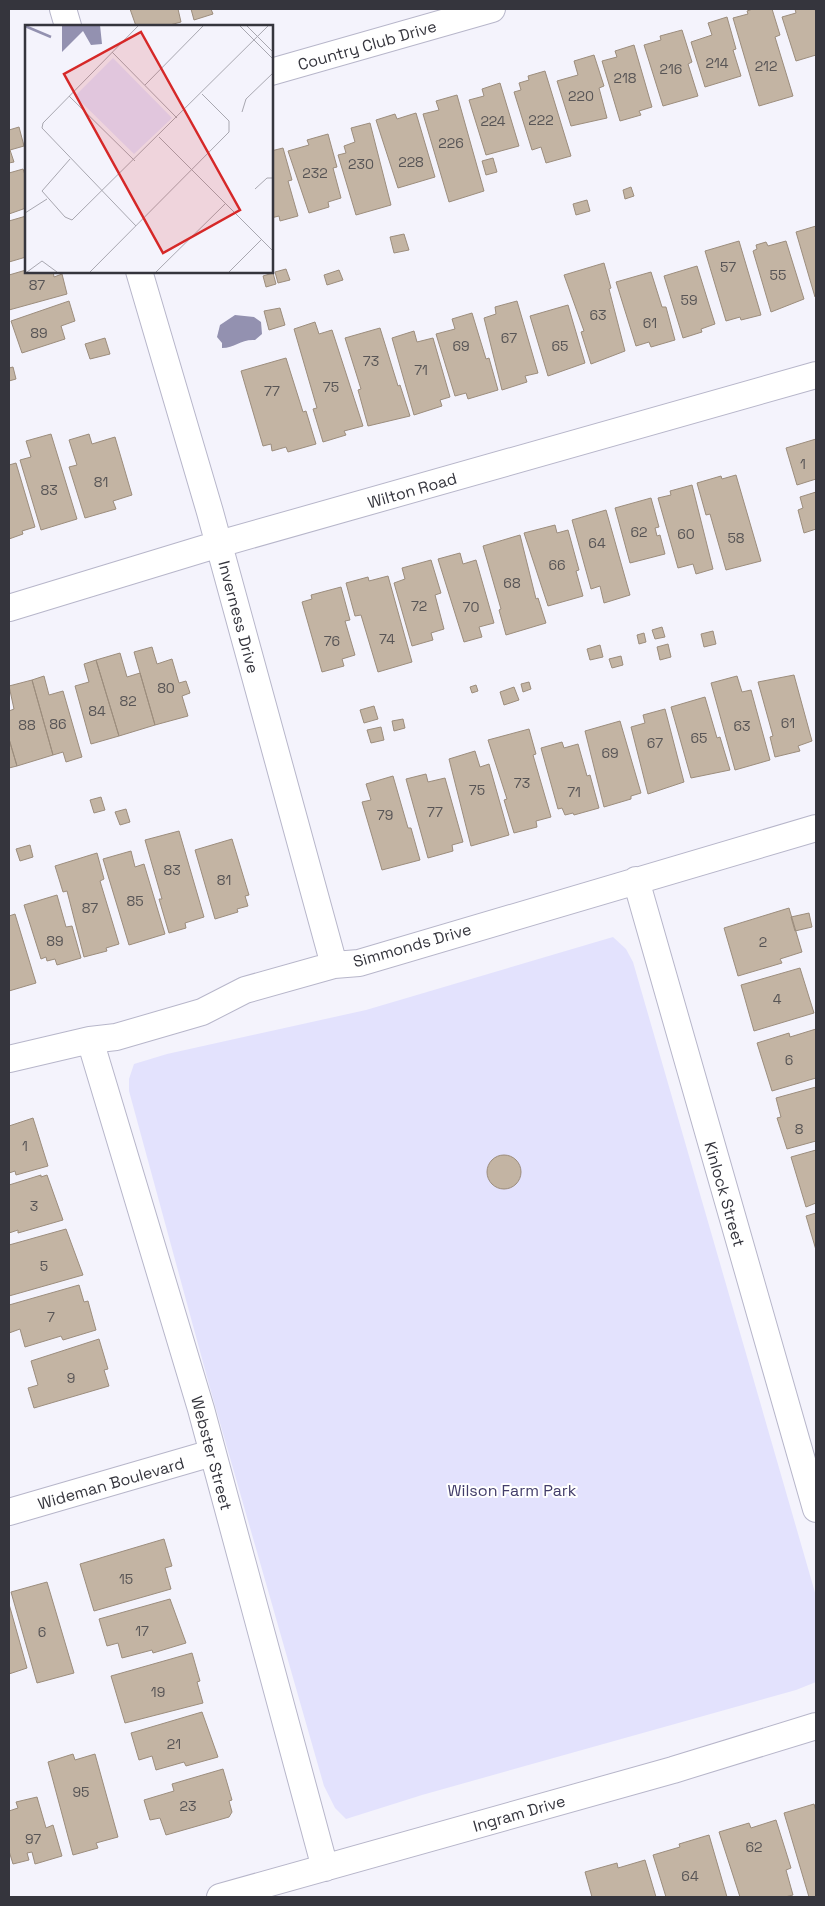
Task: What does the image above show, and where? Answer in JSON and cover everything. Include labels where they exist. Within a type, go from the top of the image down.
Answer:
[{"type":"street","points":[[63,9],[68,25]]},
{"type":"street","name":"Country Club Drive","points":[[272,72],[492,9]]},
{"type":"street","name":"Inverness Drive","points":[[140,272],[219,544],[334,965]]},
{"type":"street","name":"Wilton Road","points":[[9,608],[219,544],[816,375]]},
{"type":"street","name":"Simmonds Drive","points":[[9,1059],[90,1040],[116,1037],[202,1012],[245,990],[334,965],[358,963],[816,828]]},
{"type":"street","name":"Kinlock Street","points":[[636,880],[816,1509]]},
{"type":"street","name":"Webster Street","points":[[90,1040],[212,1453],[324,1868]]},
{"type":"street","name":"Wideman Boulevard","points":[[9,1512],[212,1453]]},
{"type":"street","name":"Ingram Drive","points":[[220,1897],[673,1770],[816,1726]]},
{"type":"green space","name":"Wilson Farm Park","points":[[613,937],[626,949],[633,962],[816,1596],[816,1682],[796,1690],[422,1795],[346,1819],[335,1808],[324,1786],[210,1388],[129,1091],[129,1079],[134,1064],[167,1054],[366,1010]]},
{"type":"shaded area","points":[[235,315],[254,317],[261,322],[262,334],[255,340],[222,348],[222,343],[217,337],[220,325]]},
{"type":"building","points":[[130,9],[178,9],[181,22],[170,25],[136,25]]},
{"type":"building","points":[[191,9],[211,9],[213,14],[194,20]]},
{"type":"building","points":[[753,9],[772,9],[780,35],[775,37],[793,96],[759,106],[733,18],[748,14],[747,11]]},
{"type":"building","points":[[795,9],[815,9],[816,13],[816,55],[796,61],[782,17],[796,13]]},
{"type":"building","points":[[727,17],[736,49],[733,50],[741,76],[705,87],[691,42],[712,35],[708,23]]},
{"type":"building","points":[[682,30],[692,62],[688,64],[698,96],[663,106],[644,45],[661,40],[660,36]]},
{"type":"building","points":[[634,45],[652,107],[639,111],[641,115],[620,121],[602,61],[617,57],[615,51]]},
{"type":"building","points":[[594,55],[604,86],[599,88],[607,118],[571,126],[557,81],[578,75],[574,61]]},
{"type":"building","points":[[545,71],[571,156],[546,163],[541,147],[532,150],[514,92],[521,90],[519,83],[529,80],[528,76]]},
{"type":"building","points":[[500,83],[519,146],[486,155],[469,100],[484,96],[482,89]]},
{"type":"building","points":[[457,95],[484,191],[449,202],[423,114],[439,110],[436,101]]},
{"type":"building","points":[[416,113],[435,177],[398,188],[376,120],[395,114],[397,119]]},
{"type":"building","points":[[370,123],[391,205],[356,215],[338,155],[346,153],[344,146],[355,142],[351,128]]},
{"type":"building","points":[[19,127],[24,146],[10,150],[14,162],[9,163],[9,130]]},
{"type":"building","points":[[328,134],[337,167],[333,168],[341,198],[328,202],[329,207],[309,213],[288,151],[309,145],[307,140]]},
{"type":"building","points":[[283,148],[292,180],[288,181],[298,216],[280,221],[279,216],[272,218],[272,151]]},
{"type":"building","points":[[493,158],[497,172],[486,175],[482,161]]},
{"type":"building","points":[[23,169],[25,175],[25,208],[9,214],[9,173]]},
{"type":"building","points":[[631,187],[634,196],[625,199],[623,190]]},
{"type":"building","points":[[587,200],[590,211],[576,215],[573,204]]},
{"type":"building","points":[[25,216],[25,257],[9,262],[9,221]]},
{"type":"building","points":[[816,226],[816,296],[815,297],[796,232]]},
{"type":"building","points":[[404,234],[409,250],[394,253],[390,237]]},
{"type":"building","points":[[739,241],[761,315],[741,320],[740,317],[726,321],[705,251]]},
{"type":"building","points":[[786,241],[804,299],[771,312],[753,251],[757,249],[756,245],[766,242],[768,246]]},
{"type":"building","points":[[604,263],[625,351],[591,364],[581,332],[584,331],[564,275]]},
{"type":"building","points":[[697,266],[715,324],[701,329],[702,332],[683,338],[664,276]]},
{"type":"building","points":[[286,269],[290,280],[278,283],[275,272]]},
{"type":"building","points":[[25,270],[25,272],[53,272],[54,277],[62,274],[67,294],[9,310],[9,275]]},
{"type":"building","points":[[339,270],[343,280],[327,285],[324,275]]},
{"type":"building","points":[[651,272],[662,307],[666,307],[675,340],[651,347],[649,342],[636,346],[616,282]]},
{"type":"building","points":[[273,273],[276,284],[266,287],[263,276]]},
{"type":"building","points":[[69,301],[75,321],[61,326],[65,339],[22,353],[11,321]]},
{"type":"building","points":[[517,301],[538,373],[525,376],[527,382],[502,390],[484,318],[496,314],[495,307]]},
{"type":"building","points":[[568,305],[585,363],[548,376],[530,316]]},
{"type":"building","points":[[280,308],[285,325],[269,330],[264,311]]},
{"type":"building","points":[[472,313],[486,359],[489,358],[498,390],[468,399],[466,393],[455,396],[436,334],[455,329],[452,319]]},
{"type":"building","points":[[315,322],[319,334],[332,330],[363,426],[344,431],[346,435],[323,442],[313,409],[317,408],[294,329]]},
{"type":"building","points":[[380,328],[398,386],[400,385],[410,416],[368,426],[358,390],[361,389],[345,338]]},
{"type":"building","points":[[414,331],[417,342],[433,338],[450,397],[440,400],[442,406],[414,415],[392,338]]},
{"type":"building","points":[[105,338],[110,354],[90,359],[85,344]]},
{"type":"building","points":[[286,358],[303,412],[306,411],[316,444],[288,452],[286,447],[272,451],[271,444],[263,446],[241,371]]},
{"type":"building","points":[[13,367],[16,379],[9,381],[9,368]]},
{"type":"building","points":[[51,434],[77,519],[41,530],[20,460],[31,457],[26,441]]},
{"type":"building","points":[[89,434],[92,444],[115,437],[132,495],[113,501],[116,509],[85,518],[69,467],[77,465],[69,440]]},
{"type":"building","points":[[816,439],[816,479],[797,485],[786,448]]},
{"type":"building","points":[[16,463],[35,527],[22,531],[23,534],[9,539],[9,465]]},
{"type":"building","points":[[736,475],[761,561],[726,570],[710,514],[706,515],[697,483],[721,476],[722,479]]},
{"type":"building","points":[[692,485],[713,569],[696,574],[693,564],[678,568],[658,498],[671,495],[670,491]]},
{"type":"building","points":[[816,492],[816,529],[804,533],[798,510],[803,508],[800,497]]},
{"type":"building","points":[[651,498],[659,527],[655,528],[657,536],[660,535],[665,554],[630,563],[615,508]]},
{"type":"building","points":[[606,510],[630,595],[604,603],[600,586],[591,589],[572,520]]},
{"type":"building","points":[[555,525],[557,533],[568,530],[579,570],[576,571],[583,596],[548,606],[524,533]]},
{"type":"building","points":[[520,535],[536,599],[538,598],[546,623],[506,635],[499,610],[501,609],[483,546]]},
{"type":"building","points":[[460,553],[463,564],[476,560],[494,623],[479,627],[482,637],[464,642],[438,559]]},
{"type":"building","points":[[431,560],[441,593],[435,595],[444,629],[431,633],[433,640],[412,646],[394,583],[405,579],[402,568]]},
{"type":"building","points":[[388,576],[412,662],[378,672],[361,615],[355,616],[346,583],[368,577],[369,581]]},
{"type":"building","points":[[341,587],[350,620],[345,621],[355,655],[342,659],[344,666],[322,672],[302,602],[312,599],[311,595]]},
{"type":"building","points":[[662,627],[665,637],[655,639],[652,630]]},
{"type":"building","points":[[713,631],[716,644],[704,647],[701,634]]},
{"type":"building","points":[[644,633],[646,642],[639,644],[637,635]]},
{"type":"building","points":[[668,644],[671,657],[660,660],[657,647]]},
{"type":"building","points":[[600,645],[603,657],[590,660],[587,649]]},
{"type":"building","points":[[152,647],[157,664],[172,659],[179,683],[186,681],[190,693],[182,696],[188,716],[155,725],[134,652]]},
{"type":"building","points":[[120,653],[127,677],[140,673],[155,725],[119,736],[96,660]]},
{"type":"building","points":[[621,656],[623,665],[612,668],[609,659]]},
{"type":"building","points":[[96,660],[119,736],[91,744],[75,686],[89,682],[84,664]]},
{"type":"building","points":[[794,675],[812,741],[798,746],[800,751],[775,757],[770,737],[773,736],[758,682]]},
{"type":"building","points":[[44,676],[49,695],[63,691],[82,757],[66,762],[63,752],[53,755],[32,680]]},
{"type":"building","points":[[737,676],[742,692],[751,690],[770,760],[735,770],[711,683]]},
{"type":"building","points":[[32,680],[53,755],[17,766],[9,739],[9,711],[14,709],[9,686]]},
{"type":"building","points":[[529,682],[531,689],[523,692],[521,684]]},
{"type":"building","points":[[476,685],[478,691],[472,693],[470,687]]},
{"type":"building","points":[[514,687],[519,700],[504,705],[500,692]]},
{"type":"building","points":[[705,697],[717,738],[720,737],[730,770],[691,778],[671,707]]},
{"type":"building","points":[[374,706],[378,719],[364,723],[360,710]]},
{"type":"building","points":[[665,709],[684,782],[648,794],[631,727],[645,723],[643,715]]},
{"type":"building","points":[[403,719],[405,728],[394,731],[392,721]]},
{"type":"building","points":[[620,721],[641,793],[631,796],[631,799],[604,807],[585,731]]},
{"type":"building","points":[[381,727],[384,740],[371,743],[367,730]]},
{"type":"building","points":[[529,729],[536,754],[533,755],[551,817],[536,821],[537,827],[514,833],[504,800],[507,799],[488,740]]},
{"type":"building","points":[[9,739],[17,766],[9,768]]},
{"type":"building","points":[[562,742],[564,748],[578,744],[587,776],[590,775],[599,808],[574,815],[573,813],[565,815],[562,808],[558,809],[541,748]]},
{"type":"building","points":[[475,751],[480,767],[489,764],[509,835],[471,846],[449,759]]},
{"type":"building","points":[[426,774],[428,782],[445,778],[463,842],[452,845],[453,851],[428,858],[406,779]]},
{"type":"building","points":[[393,776],[408,828],[411,828],[420,860],[382,870],[362,802],[371,800],[366,784]]},
{"type":"building","points":[[101,797],[105,810],[94,813],[90,800]]},
{"type":"building","points":[[126,809],[130,822],[120,825],[115,812]]},
{"type":"building","points":[[179,831],[204,917],[185,923],[186,928],[169,933],[159,899],[162,899],[145,840]]},
{"type":"building","points":[[232,839],[249,895],[245,896],[248,906],[237,909],[238,912],[215,919],[195,850]]},
{"type":"building","points":[[30,845],[33,857],[20,861],[16,849]]},
{"type":"building","points":[[131,851],[135,867],[144,864],[165,934],[129,945],[103,859]]},
{"type":"building","points":[[97,853],[104,879],[100,881],[119,944],[106,948],[107,951],[84,957],[67,891],[63,892],[55,866]]},
{"type":"building","points":[[57,895],[66,927],[72,926],[81,958],[57,965],[55,959],[47,961],[46,957],[41,959],[24,905]]},
{"type":"building","points":[[789,908],[802,952],[780,959],[782,963],[738,976],[724,928]]},
{"type":"building","points":[[809,913],[812,927],[795,931],[791,917]]},
{"type":"building","points":[[15,914],[36,983],[9,991],[9,916]]},
{"type":"building","points":[[800,968],[814,1013],[754,1031],[741,985]]},
{"type":"building","points":[[816,1029],[816,1078],[772,1091],[757,1043],[789,1033],[790,1037]]},
{"type":"building","points":[[816,1087],[816,1141],[787,1149],[777,1118],[781,1117],[776,1098]]},
{"type":"building","points":[[33,1118],[48,1166],[16,1175],[15,1171],[9,1173],[9,1126]]},
{"type":"building","points":[[816,1150],[816,1203],[806,1207],[791,1157]]},
{"type":"building","points":[[504,1155],[511,1156],[516,1160],[520,1165],[520,1179],[516,1184],[511,1188],[504,1189],[497,1188],[492,1184],[488,1179],[487,1172],[488,1165],[492,1160],[497,1156]]},
{"type":"building","points":[[41,1175],[41,1177],[47,1175],[63,1220],[18,1233],[18,1230],[9,1233],[9,1185]]},
{"type":"building","points":[[816,1213],[816,1250],[806,1216]]},
{"type":"building","points":[[66,1229],[83,1275],[9,1296],[9,1245]]},
{"type":"building","points":[[79,1285],[84,1302],[88,1301],[96,1330],[63,1340],[61,1336],[25,1347],[20,1329],[9,1333],[9,1305]]},
{"type":"building","points":[[99,1339],[108,1369],[104,1370],[109,1386],[34,1408],[28,1388],[38,1385],[31,1361]]},
{"type":"building","points":[[164,1539],[172,1566],[165,1568],[171,1589],[94,1611],[80,1564]]},
{"type":"building","points":[[47,1582],[74,1673],[37,1683],[11,1592]]},
{"type":"building","points":[[170,1599],[186,1643],[153,1653],[152,1650],[122,1658],[118,1643],[107,1646],[99,1619]]},
{"type":"building","points":[[9,1604],[27,1668],[9,1674]]},
{"type":"building","points":[[192,1653],[200,1681],[197,1682],[203,1703],[125,1723],[111,1676]]},
{"type":"building","points":[[202,1712],[218,1757],[186,1766],[184,1762],[156,1770],[152,1756],[139,1760],[131,1733]]},
{"type":"building","points":[[73,1754],[75,1760],[95,1754],[118,1837],[96,1843],[98,1848],[73,1855],[48,1762]]},
{"type":"building","points":[[223,1769],[232,1800],[229,1801],[232,1812],[229,1817],[166,1835],[160,1818],[150,1820],[144,1800],[174,1791],[172,1784]]},
{"type":"building","points":[[37,1797],[46,1828],[53,1825],[62,1856],[35,1864],[32,1852],[27,1853],[29,1860],[13,1864],[9,1851],[9,1811],[18,1808],[16,1802]]},
{"type":"building","points":[[814,1804],[816,1811],[816,1897],[809,1897],[784,1813]]},
{"type":"building","points":[[776,1820],[791,1868],[786,1870],[793,1895],[785,1897],[740,1897],[719,1832],[749,1823],[751,1828]]},
{"type":"building","points":[[709,1835],[727,1897],[666,1897],[653,1855],[680,1847],[679,1844]]},
{"type":"building","points":[[645,1860],[656,1897],[592,1897],[585,1872],[617,1863],[618,1868]]}]
